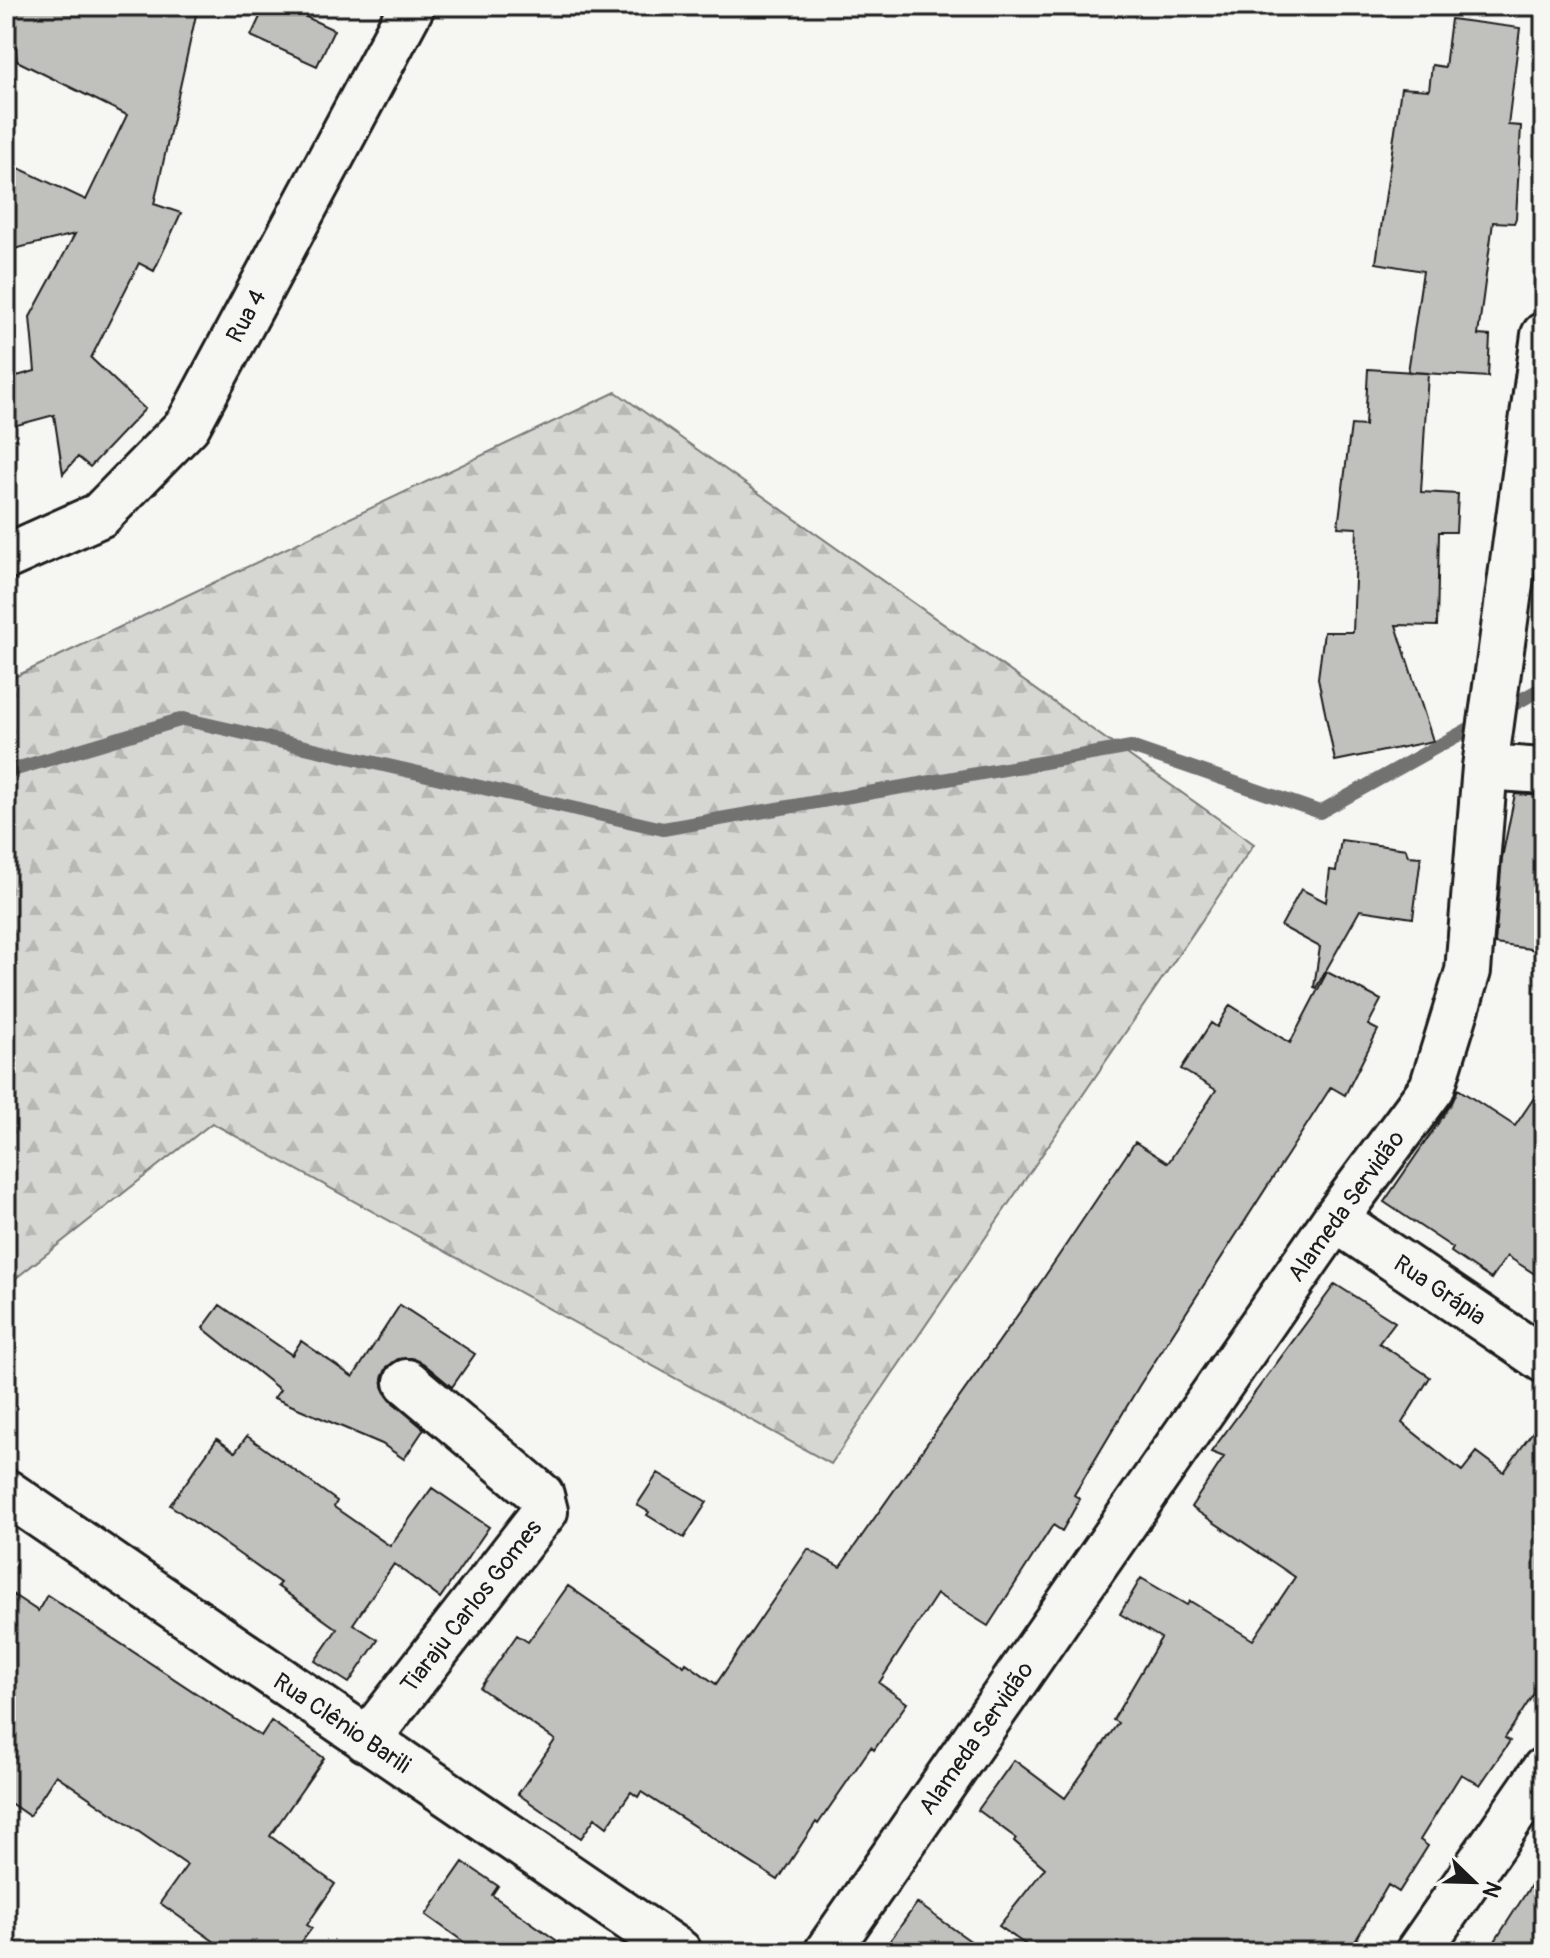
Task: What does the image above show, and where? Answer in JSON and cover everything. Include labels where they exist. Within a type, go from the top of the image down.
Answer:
[{"type":"street","name":"Rua 4","points":[[6,557],[100,515],[188,425],[412,6]]},
{"type":"street","name":"Alameda Servidão","points":[[827,1952],[1335,1219],[1432,1088],[1468,971],[1485,767],[1544,335]]},
{"type":"street","points":[[1485,767],[1544,771]]},
{"type":"street","name":"Rua Grápia","points":[[1335,1219],[1544,1360]]},
{"type":"street","name":"Tiaraju Carlos Gomes","points":[[367,1740],[545,1511],[541,1495],[407,1382]]},
{"type":"street","name":"Rua Clênio Barili","points":[[6,1492],[679,1952]]},
{"type":"street","points":[[1418,1952],[1544,1770]]},
{"type":"green space","points":[[616,392],[1254,844],[831,1464],[212,1123],[6,1286],[6,681]]},
{"type":"building","points":[[12,6],[198,6],[154,204],[181,213],[154,271],[139,263],[91,358],[145,409],[90,467],[78,457],[63,474],[54,415],[6,428],[6,379],[35,371],[30,317],[75,234],[6,251],[6,162],[86,200],[127,115],[17,61]]},
{"type":"building","points":[[265,6],[283,6],[334,30],[317,66],[251,36]]},
{"type":"building","points":[[1451,19],[1520,28],[1508,125],[1521,126],[1516,218],[1514,223],[1493,222],[1478,335],[1490,336],[1488,377],[1408,372],[1423,271],[1376,263],[1401,88],[1429,90],[1432,65],[1445,67]]},
{"type":"building","points":[[1368,369],[1428,373],[1421,492],[1458,494],[1456,532],[1439,532],[1437,626],[1396,625],[1433,741],[1335,761],[1318,678],[1324,632],[1353,632],[1357,528],[1338,527],[1351,425],[1365,426]]},
{"type":"building","points":[[1515,794],[1544,796],[1544,951],[1495,944],[1502,858]]},
{"type":"building","points":[[1341,840],[1406,849],[1408,856],[1421,857],[1413,918],[1360,910],[1316,988],[1320,947],[1281,926],[1301,889],[1326,902],[1330,870],[1336,871]]},
{"type":"building","points":[[1327,972],[1381,1000],[1368,1025],[1378,1030],[1345,1095],[1331,1087],[1139,1386],[1074,1495],[1080,1499],[1062,1531],[1053,1525],[988,1626],[937,1594],[879,1683],[907,1703],[874,1750],[871,1747],[818,1824],[816,1822],[778,1880],[641,1792],[638,1797],[631,1792],[607,1827],[595,1818],[581,1838],[518,1794],[555,1740],[480,1688],[517,1635],[528,1642],[568,1586],[684,1666],[686,1663],[716,1684],[808,1549],[840,1567],[1043,1279],[1135,1142],[1168,1163],[1216,1090],[1181,1069],[1211,1023],[1217,1027],[1230,1005],[1290,1043]]},
{"type":"building","points":[[1544,1083],[1544,1280],[1507,1256],[1491,1279],[1451,1252],[1453,1248],[1384,1202],[1452,1103],[1458,1089],[1515,1126]]},
{"type":"building","points":[[1335,1284],[1395,1322],[1379,1343],[1430,1377],[1402,1423],[1462,1471],[1477,1452],[1504,1472],[1544,1416],[1544,1678],[1505,1738],[1510,1741],[1480,1785],[1461,1774],[1420,1840],[1428,1846],[1399,1892],[1388,1885],[1349,1952],[1036,1952],[999,1926],[1045,1868],[1014,1841],[1016,1838],[978,1810],[1014,1760],[1065,1798],[1118,1723],[1113,1720],[1161,1638],[1120,1614],[1141,1578],[1187,1605],[1190,1601],[1253,1640],[1295,1577],[1191,1507],[1224,1457],[1211,1452]]},
{"type":"building","points":[[220,1305],[292,1355],[301,1341],[353,1377],[400,1305],[475,1354],[452,1387],[423,1363],[412,1358],[398,1359],[387,1367],[382,1378],[384,1391],[391,1401],[424,1429],[404,1459],[382,1444],[274,1398],[280,1390],[203,1328]]},
{"type":"building","points":[[247,1436],[337,1501],[334,1507],[390,1546],[432,1488],[489,1527],[440,1598],[394,1564],[353,1624],[378,1640],[349,1683],[315,1661],[337,1629],[277,1586],[280,1583],[170,1505],[217,1439],[235,1452]]},
{"type":"building","points":[[658,1473],[707,1502],[684,1538],[647,1515],[649,1512],[637,1505]]},
{"type":"building","points":[[6,1590],[38,1611],[47,1595],[261,1736],[271,1721],[324,1758],[270,1836],[335,1884],[307,1925],[312,1928],[294,1952],[229,1952],[160,1903],[187,1865],[56,1775],[29,1816],[6,1800]]},
{"type":"building","points":[[463,1862],[498,1886],[492,1895],[573,1952],[478,1952],[426,1915]]},
{"type":"building","points":[[1544,1865],[1544,1952],[1488,1952]]},
{"type":"building","points":[[917,1903],[986,1952],[882,1952]]},
{"type":"waterway","points":[[1502,711],[1544,687]]},
{"type":"waterway","points":[[6,772],[183,719],[663,829],[1131,747],[1320,812],[1483,721]]}]
